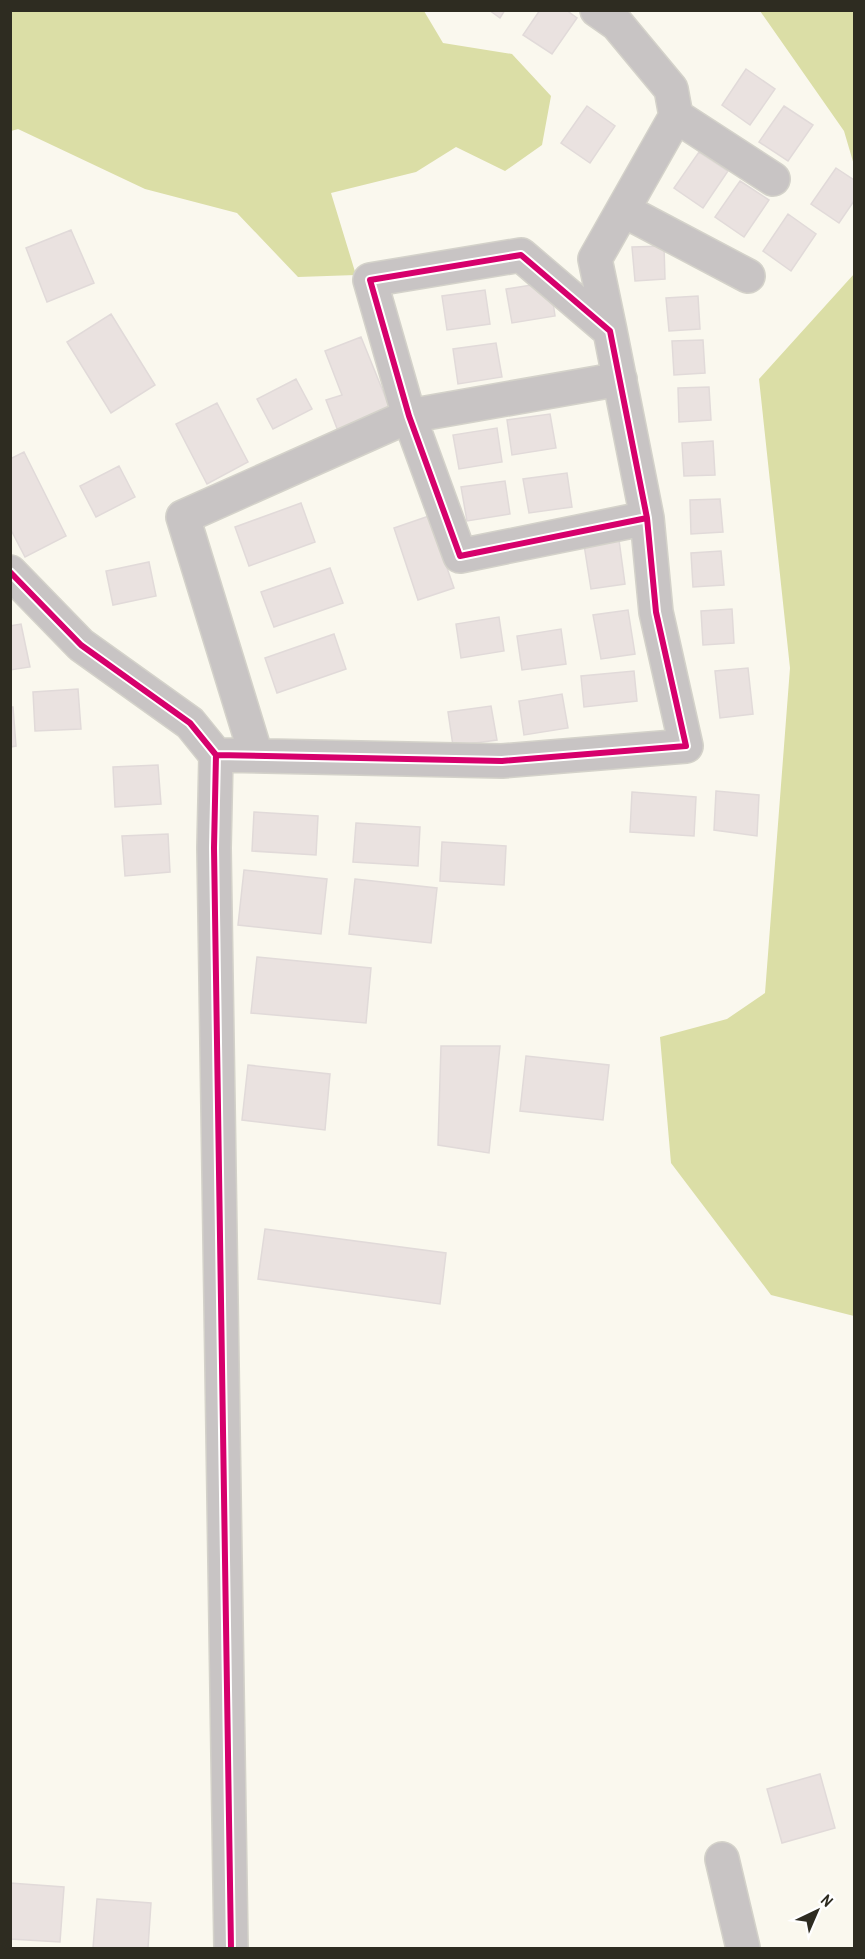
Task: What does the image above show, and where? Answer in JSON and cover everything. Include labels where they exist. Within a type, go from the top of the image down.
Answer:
[{"type":"street","points":[[216,755],[502,761],[686,746],[656,612],[647,518],[595,259],[676,116],[671,89],[617,24],[597,10]]},
{"type":"street","points":[[676,116],[773,179]]},
{"type":"street","points":[[623,210],[748,276]]},
{"type":"street","points":[[610,331],[521,255],[370,280],[409,416],[460,556],[647,518]]},
{"type":"street","points":[[256,755],[183,517],[409,416],[620,379]]},
{"type":"street","points":[[10,572],[81,645],[190,723],[216,755],[214,848],[231,1948]]},
{"type":"street","points":[[722,1859],[743,1948]]},
{"type":"green space","points":[[10,11],[424,11],[443,43],[512,54],[551,96],[542,145],[505,171],[456,147],[416,172],[331,193],[356,275],[298,277],[237,213],[145,189],[18,129],[11,131]]},
{"type":"green space","points":[[760,11],[854,11],[854,165],[844,131]]},
{"type":"green space","points":[[854,274],[854,1316],[771,1295],[671,1163],[660,1037],[727,1019],[765,993],[790,668],[759,379]]},
{"type":"building","points":[[489,10],[505,10],[500,18]]},
{"type":"building","points":[[540,10],[566,10],[577,18],[552,54],[523,35]]},
{"type":"building","points":[[746,69],[775,89],[750,125],[722,105]]},
{"type":"building","points":[[587,106],[615,126],[590,163],[561,143]]},
{"type":"building","points":[[784,106],[813,125],[788,161],[759,142]]},
{"type":"building","points":[[699,152],[728,171],[703,208],[674,188]]},
{"type":"building","points":[[836,168],[854,180],[854,201],[839,223],[811,204]]},
{"type":"building","points":[[740,181],[769,200],[744,237],[715,217]]},
{"type":"building","points":[[788,214],[816,234],[791,271],[763,251]]},
{"type":"building","points":[[71,230],[94,283],[47,302],[26,248]]},
{"type":"building","points":[[664,246],[665,279],[635,281],[632,247]]},
{"type":"building","points":[[550,282],[555,316],[512,323],[506,289]]},
{"type":"building","points":[[485,290],[490,324],[447,330],[442,296]]},
{"type":"building","points":[[698,296],[700,329],[669,331],[666,298]]},
{"type":"building","points":[[111,314],[155,385],[111,413],[67,342]]},
{"type":"building","points":[[361,337],[391,411],[338,431],[326,400],[342,395],[325,351]]},
{"type":"building","points":[[703,340],[705,373],[674,375],[672,341]]},
{"type":"building","points":[[496,343],[502,377],[458,384],[453,349]]},
{"type":"building","points":[[296,379],[312,409],[273,429],[257,399]]},
{"type":"building","points":[[709,387],[711,420],[679,422],[678,388]]},
{"type":"building","points":[[217,403],[248,462],[207,484],[176,424]]},
{"type":"building","points":[[550,414],[556,448],[512,455],[507,420]]},
{"type":"building","points":[[497,428],[502,462],[459,469],[453,435]]},
{"type":"building","points":[[713,441],[715,475],[684,476],[682,443]]},
{"type":"building","points":[[24,452],[66,536],[25,557],[10,528],[10,459]]},
{"type":"building","points":[[119,466],[135,497],[96,517],[80,486]]},
{"type":"building","points":[[567,473],[572,507],[529,513],[523,479]]},
{"type":"building","points":[[505,481],[510,514],[467,521],[461,487]]},
{"type":"building","points":[[720,499],[723,532],[691,534],[690,500]]},
{"type":"building","points":[[301,503],[315,542],[249,566],[235,527]]},
{"type":"building","points":[[429,516],[454,588],[418,600],[394,528]]},
{"type":"building","points":[[619,540],[625,584],[591,589],[584,545]]},
{"type":"building","points":[[721,551],[724,585],[693,587],[691,553]]},
{"type":"building","points":[[149,562],[156,596],[113,605],[106,571]]},
{"type":"building","points":[[330,568],[343,603],[274,627],[261,592]]},
{"type":"building","points":[[732,609],[734,643],[703,645],[701,611]]},
{"type":"building","points":[[628,610],[635,654],[601,659],[593,615]]},
{"type":"building","points":[[499,617],[504,651],[461,658],[456,624]]},
{"type":"building","points":[[21,624],[30,667],[10,670],[10,626]]},
{"type":"building","points":[[561,629],[566,664],[522,670],[517,636]]},
{"type":"building","points":[[334,634],[346,669],[277,693],[265,658]]},
{"type":"building","points":[[748,668],[753,714],[720,718],[715,671]]},
{"type":"building","points":[[634,671],[637,701],[584,707],[581,676]]},
{"type":"building","points":[[78,689],[81,729],[35,731],[33,692]]},
{"type":"building","points":[[562,694],[568,728],[524,735],[519,701]]},
{"type":"building","points":[[491,706],[497,740],[453,746],[448,712]]},
{"type":"building","points":[[10,707],[13,707],[16,746],[10,747]]},
{"type":"building","points":[[158,765],[161,804],[115,807],[113,767]]},
{"type":"building","points":[[716,791],[759,795],[757,836],[714,830]]},
{"type":"building","points":[[632,792],[696,797],[694,836],[630,832]]},
{"type":"building","points":[[254,812],[318,816],[316,855],[252,851]]},
{"type":"building","points":[[356,823],[420,827],[418,866],[353,862]]},
{"type":"building","points":[[168,834],[170,872],[125,876],[122,836]]},
{"type":"building","points":[[442,842],[506,846],[504,885],[440,881]]},
{"type":"building","points":[[244,870],[327,879],[321,934],[238,925]]},
{"type":"building","points":[[355,879],[437,888],[431,943],[349,934]]},
{"type":"building","points":[[257,957],[371,968],[366,1023],[251,1013]]},
{"type":"building","points":[[441,1046],[500,1046],[489,1153],[438,1145]]},
{"type":"building","points":[[526,1056],[609,1065],[603,1120],[520,1111]]},
{"type":"building","points":[[248,1065],[330,1074],[325,1130],[242,1120]]},
{"type":"building","points":[[265,1229],[446,1253],[440,1304],[258,1279]]},
{"type":"building","points":[[820,1774],[835,1828],[782,1843],[767,1789]]},
{"type":"building","points":[[10,1883],[64,1887],[60,1942],[10,1939]]},
{"type":"building","points":[[97,1899],[151,1903],[148,1948],[93,1948]]},
{"type":"cycle path","points":[[216,755],[502,761],[686,746],[656,612],[647,518],[610,331],[521,255],[370,280],[409,416],[460,556],[647,518]]},
{"type":"cycle path","points":[[10,572],[81,645],[190,723],[216,755],[214,848],[231,1948]]}]
